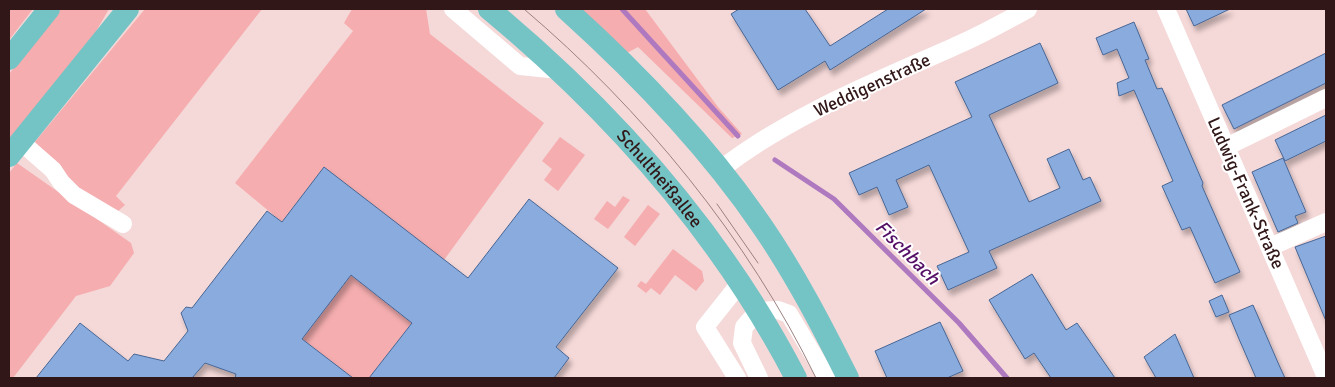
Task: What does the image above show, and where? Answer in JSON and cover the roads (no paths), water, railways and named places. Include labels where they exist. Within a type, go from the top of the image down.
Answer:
[{"type":"main road","points":[[9,59],[49,9]]},
{"type":"main road","points":[[15,149],[128,9]]},
{"type":"main road","name":"Schultheißallee","points":[[489,9],[559,70],[625,136],[660,176],[740,283],[796,378]]},
{"type":"main road","points":[[566,9],[648,88],[720,170],[762,226],[785,262],[848,378]]},
{"type":"street","points":[[452,9],[520,66],[559,70]]},
{"type":"street","name":"Weddigenstraße","points":[[720,170],[746,150],[828,103],[962,43],[1028,9]]},
{"type":"street","name":"Ludwig-Frank-Straße","points":[[1166,9],[1326,377]]},
{"type":"street","points":[[1226,148],[1326,98]]},
{"type":"street","points":[[15,149],[41,160],[53,170],[61,182],[74,195],[123,224]]},
{"type":"street","points":[[1270,247],[1326,222]]},
{"type":"street","points":[[737,378],[705,327],[740,283]]},
{"type":"street","points":[[759,378],[742,343],[744,326],[758,311],[778,310],[789,314],[827,378]]},
{"type":"waterway","name":"Fischbach","points":[[622,9],[738,136]]},
{"type":"waterway","name":"Fischbach","points":[[775,160],[834,199],[959,323],[1007,378]]},
{"type":"tram line","points":[[524,9],[610,89],[689,178],[725,226],[758,275],[789,326],[816,378]]},
{"type":"tram line","points":[[717,204],[758,263]]}]
